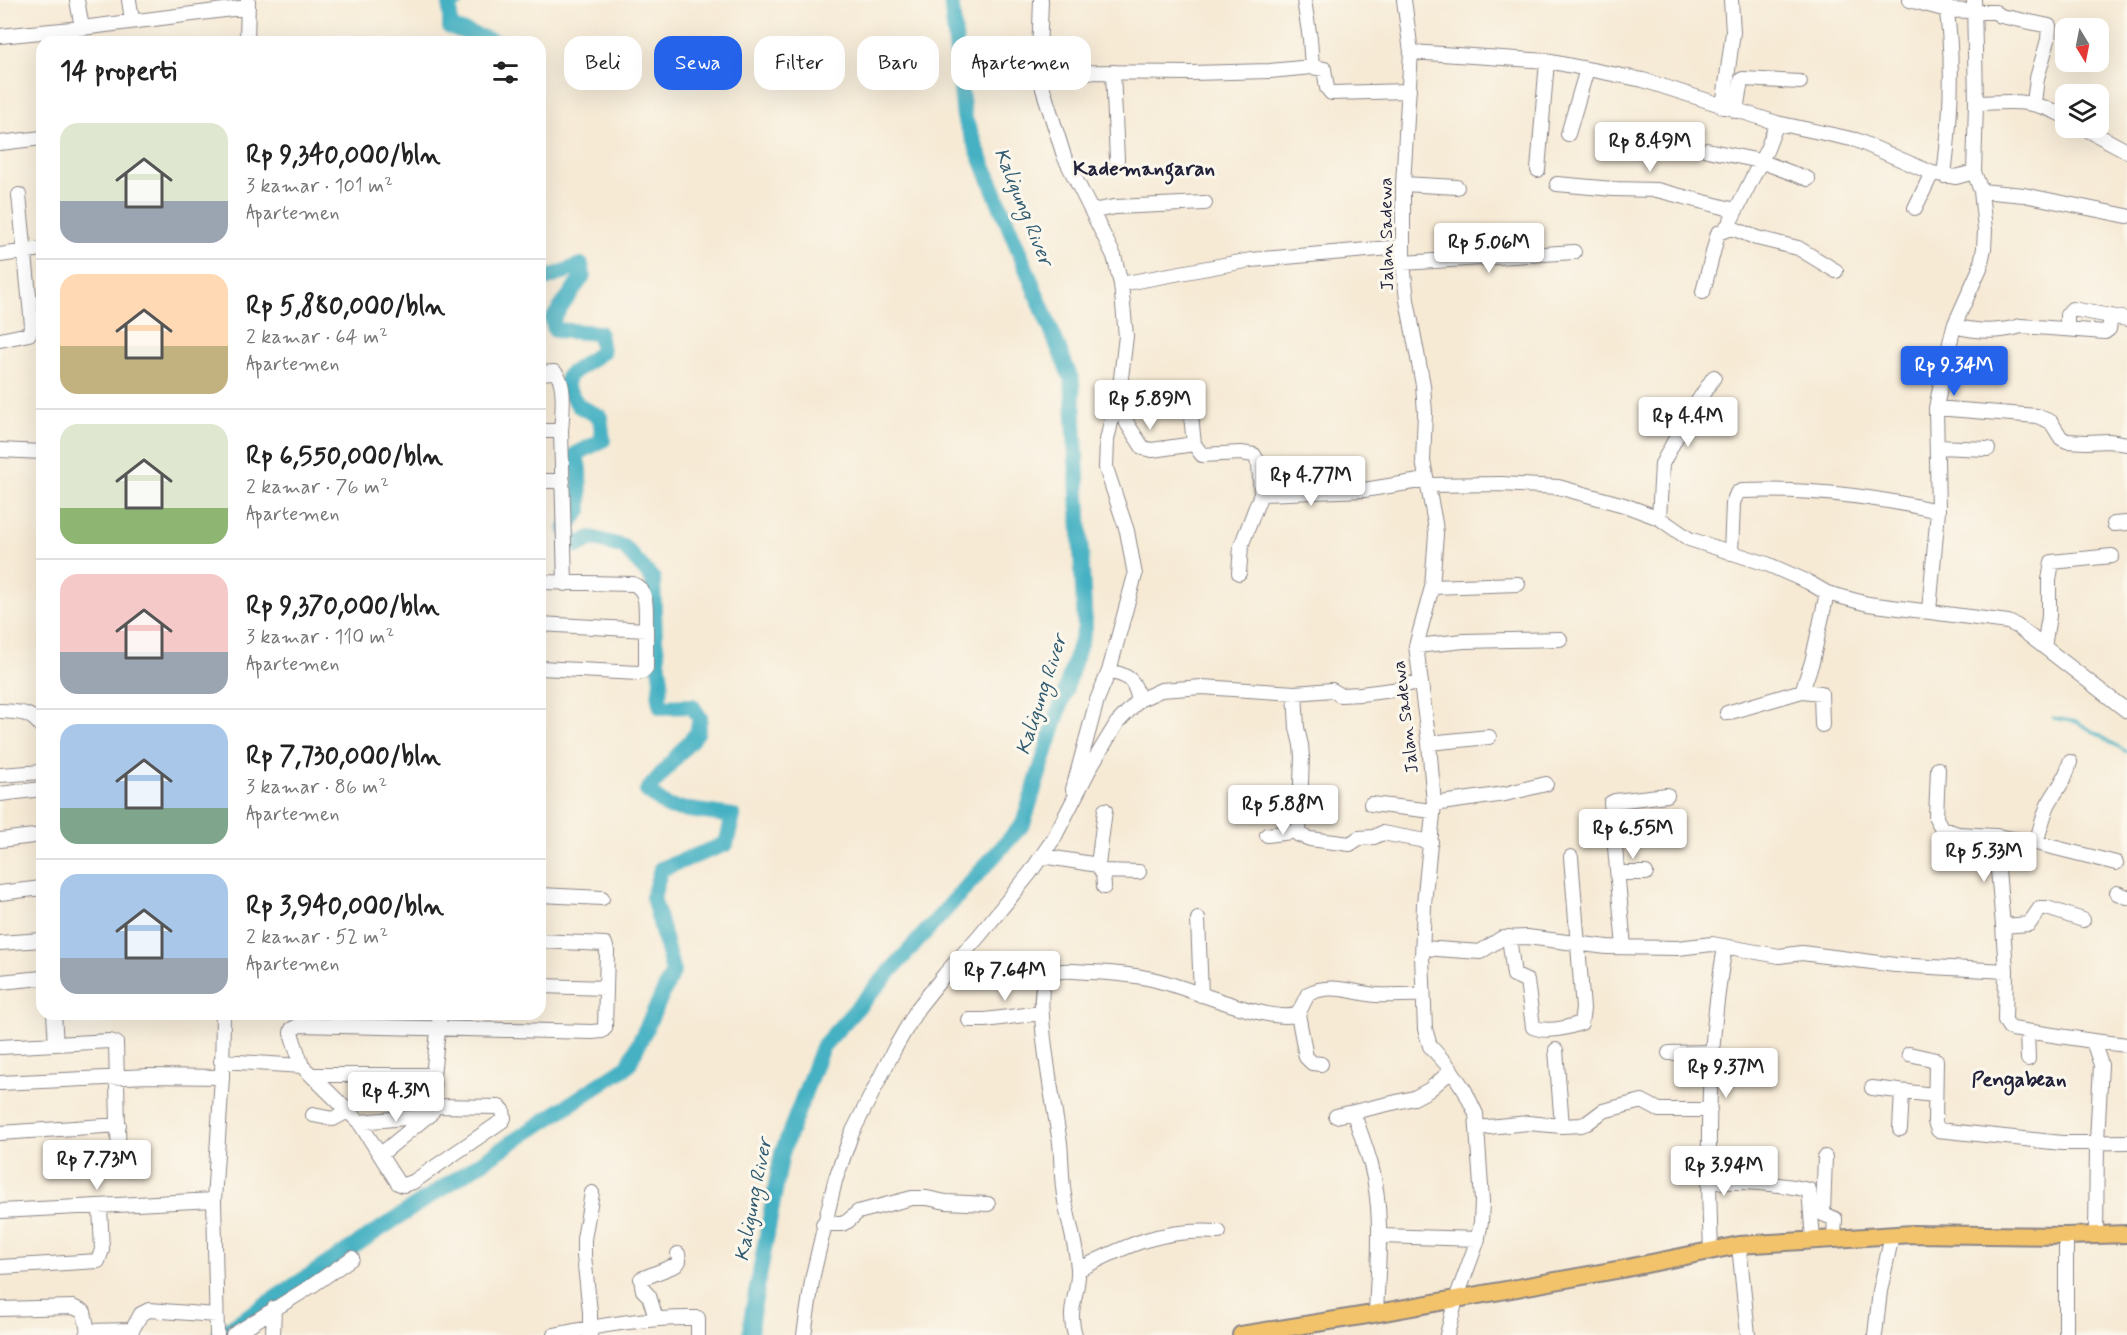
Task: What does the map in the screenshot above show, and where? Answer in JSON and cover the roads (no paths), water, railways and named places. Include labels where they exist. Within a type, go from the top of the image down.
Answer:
[{"type":"main road","points":[[1241,1335],[1376,1313],[1457,1295],[1739,1245],[1892,1235],[2127,1234]]},
{"type":"street","points":[[77,0],[82,28]]},
{"type":"street","points":[[129,0],[132,20]]},
{"type":"street","points":[[179,0],[181,14]]},
{"type":"street","points":[[1040,36],[1041,0]]},
{"type":"street","points":[[1304,0],[1311,39],[1312,67]]},
{"type":"street","name":"Jalan Sadewa","points":[[1404,0],[1411,52],[1403,184],[1395,247],[1403,263],[1407,300],[1423,385],[1425,413],[1421,482],[1435,523],[1432,586],[1416,646],[1416,683],[1429,743],[1430,809],[1425,841],[1423,948],[1417,994],[1430,1046],[1445,1076],[1465,1091],[1476,1113],[1482,1201],[1478,1239],[1457,1295],[1447,1335]]},
{"type":"street","points":[[1730,109],[1733,32],[1731,0]]},
{"type":"street","points":[[1910,0],[1995,12],[2001,16],[2049,26],[2048,40],[2037,78],[2034,103]]},
{"type":"street","points":[[0,36],[82,28],[248,3],[247,36]]},
{"type":"street","points":[[1915,208],[1954,175],[1976,103],[1960,7]]},
{"type":"street","points":[[1954,175],[1950,130],[1960,7]]},
{"type":"street","points":[[1411,52],[1548,61],[1643,80],[1777,123],[1862,142],[1954,175],[1981,191],[2024,195],[2127,216]]},
{"type":"street","points":[[1538,170],[1548,61]]},
{"type":"street","points":[[1091,71],[1270,72],[1312,67],[1324,69],[1328,92],[1331,93],[1409,91]]},
{"type":"street","points":[[1568,134],[1587,69]]},
{"type":"street","points":[[1113,72],[1117,160]]},
{"type":"street","points":[[1730,109],[1743,79],[1800,82]]},
{"type":"street","points":[[1043,90],[1064,156],[1114,256],[1121,284],[1126,336],[1107,441],[1106,468],[1127,531],[1135,575],[1109,671],[1094,711],[1073,788],[1071,806]]},
{"type":"street","points":[[1976,103],[2028,102],[2055,112]]},
{"type":"street","points":[[1702,292],[1718,233],[1725,231],[1777,123]]},
{"type":"street","points":[[2103,138],[2127,151]]},
{"type":"street","points":[[0,144],[36,139]]},
{"type":"street","points":[[1707,150],[1760,161],[1808,179]]},
{"type":"street","points":[[1403,184],[1457,186]]},
{"type":"street","points":[[1557,184],[1613,189],[1650,189],[1735,210]]},
{"type":"street","points":[[1929,611],[1938,510],[1936,408],[1954,326],[1980,268],[1985,230],[1981,191]]},
{"type":"street","points":[[0,339],[24,336],[31,332],[32,325],[18,195]]},
{"type":"street","points":[[1092,211],[1115,207],[1205,203]]},
{"type":"street","points":[[1727,226],[1757,238],[1798,248],[1836,270]]},
{"type":"street","points":[[1121,284],[1251,260],[1395,247]]},
{"type":"street","points":[[0,255],[36,250]]},
{"type":"street","points":[[1403,263],[1574,252]]},
{"type":"street","points":[[2067,329],[2067,315],[2072,309],[2127,319]]},
{"type":"street","points":[[1954,326],[1980,332],[2008,330],[2021,326],[2106,332],[2111,316]]},
{"type":"street","points":[[546,373],[554,372],[560,376],[562,384],[565,584]]},
{"type":"street","points":[[1659,518],[1662,464],[1686,419],[1714,377]]},
{"type":"street","points":[[1116,399],[1128,425],[1143,448],[1152,450],[1194,444]]},
{"type":"street","points":[[1936,408],[2037,416],[2051,422],[2061,438],[2067,441],[2109,441],[2127,444]]},
{"type":"street","points":[[1191,416],[1194,444],[1198,452],[1205,456],[1241,453],[1254,455],[1259,464],[1261,494],[1241,546],[1239,573]]},
{"type":"street","points":[[546,431],[561,431]]},
{"type":"street","points":[[1937,447],[1988,449]]},
{"type":"street","points":[[0,450],[36,452]]},
{"type":"street","points":[[546,481],[563,481]]},
{"type":"street","points":[[1261,494],[1364,490],[1421,482],[1558,487],[1624,505],[1659,518],[1677,532],[1767,564],[1827,593],[1868,604],[2008,622],[2127,711]]},
{"type":"street","points":[[1731,553],[1733,504],[1737,493],[1742,491],[1845,494],[1938,510]]},
{"type":"street","points":[[2044,647],[2049,616],[2049,580],[2052,562],[2112,556]]},
{"type":"street","points":[[546,582],[633,584],[639,587],[644,594],[646,630],[646,668],[642,672],[546,668]]},
{"type":"street","points":[[1432,586],[1518,584]]},
{"type":"street","points":[[1802,691],[1812,662],[1827,593]]},
{"type":"street","points":[[546,624],[646,630]]},
{"type":"street","points":[[1416,646],[1464,641],[1560,639]]},
{"type":"street","points":[[1109,671],[1131,678],[1135,683],[1139,700]]},
{"type":"street","points":[[804,1335],[813,1275],[835,1180],[851,1135],[895,1048],[912,1018],[945,974],[979,936],[1054,838],[1092,764],[1117,723],[1139,700],[1161,690],[1202,687],[1295,693],[1332,690],[1340,695],[1400,689],[1405,685],[1416,683]]},
{"type":"street","points":[[1727,713],[1802,691],[1821,693],[1822,725]]},
{"type":"street","points":[[1295,693],[1302,764],[1299,835],[1348,844],[1359,838],[1374,837],[1382,832],[1425,841]]},
{"type":"street","points":[[0,711],[26,714],[36,719]]},
{"type":"street","points":[[1429,743],[1489,737]]},
{"type":"street","points":[[2036,843],[2047,809],[2066,779],[2070,762]]},
{"type":"street","points":[[1938,769],[1936,818],[1938,825],[1948,832],[1995,836],[2036,843],[2116,863]]},
{"type":"street","points":[[0,775],[36,772]]},
{"type":"street","points":[[1371,804],[1430,809],[1546,784]]},
{"type":"street","points":[[0,794],[36,790]]},
{"type":"street","points":[[1624,947],[1611,803],[1667,795]]},
{"type":"street","points":[[1104,887],[1101,868],[1105,810]]},
{"type":"street","points":[[1267,835],[1299,831]]},
{"type":"street","points":[[0,840],[36,836]]},
{"type":"street","points":[[1995,836],[2006,971],[2006,1023],[2012,1029],[2027,1032],[2127,1045]]},
{"type":"street","points":[[1041,856],[1101,868],[1139,872]]},
{"type":"street","points":[[1509,937],[1513,973],[1527,980],[1533,1027],[1538,1029],[1566,1028],[1581,1023],[1583,1009],[1571,857]]},
{"type":"street","points":[[1619,873],[1646,873]]},
{"type":"street","points":[[0,892],[36,889]]},
{"type":"street","points":[[546,895],[602,898]]},
{"type":"street","points":[[2003,926],[2029,924],[2040,908],[2047,908],[2083,920]]},
{"type":"street","points":[[1198,919],[1201,995]]},
{"type":"street","points":[[1423,948],[1480,952],[1497,939],[1527,937],[1624,947],[1678,948],[1701,944],[1779,956],[1802,954],[1895,965],[2006,971]]},
{"type":"street","points":[[0,943],[36,940]]},
{"type":"street","points":[[359,1122],[431,1111],[499,1107],[504,1110],[504,1118],[476,1139],[408,1184],[398,1183],[359,1122],[307,1071],[291,1033],[295,1026],[439,1021],[598,1032],[605,1028],[607,951],[605,944],[546,942]]},
{"type":"street","points":[[1711,1251],[1710,1110],[1713,1052],[1725,946]]},
{"type":"street","points":[[1075,1335],[1071,1313],[1078,1270],[1075,1243],[1065,1200],[1061,1152],[1041,1014],[1045,980],[1054,973],[1063,971],[1115,973],[1164,982],[1254,1011],[1286,1017],[1298,1014]]},
{"type":"street","points":[[0,982],[36,979]]},
{"type":"street","points":[[546,986],[606,987]]},
{"type":"street","points":[[1321,1065],[1312,1063],[1306,1057],[1298,1014],[1308,994],[1322,988],[1335,988],[1380,995],[1417,994]]},
{"type":"street","points":[[969,1020],[1041,1014]]},
{"type":"street","points":[[54,1020],[56,1044]]},
{"type":"street","points":[[0,1310],[73,1307],[84,1312],[87,1333],[132,1330],[141,1314],[149,1310],[216,1324],[214,1200],[222,1077],[223,1020]]},
{"type":"street","points":[[380,1155],[431,1111],[432,1075],[439,1021]]},
{"type":"street","points":[[2027,1032],[2028,1059]]},
{"type":"street","points":[[2093,1041],[2102,1065],[2097,1141],[2096,1235]]},
{"type":"street","points":[[0,1047],[115,1042],[118,1050],[119,1165]]},
{"type":"street","points":[[1556,1050],[1562,1126]]},
{"type":"street","points":[[1669,1053],[1713,1052]]},
{"type":"street","points":[[1909,1054],[1936,1060],[1934,1095],[1935,1122],[1938,1130],[2062,1143],[2127,1142]]},
{"type":"street","points":[[221,1061],[307,1071],[432,1075]]},
{"type":"street","points":[[0,1083],[148,1076],[222,1077]]},
{"type":"street","points":[[1336,1116],[1414,1098],[1429,1090],[1445,1076]]},
{"type":"street","points":[[1872,1088],[1934,1095]]},
{"type":"street","points":[[1900,1129],[1902,1092]]},
{"type":"street","points":[[1478,1128],[1528,1122],[1562,1126],[1581,1125],[1603,1111],[1642,1101],[1659,1110],[1710,1110]]},
{"type":"street","points":[[313,1115],[333,1119],[348,1111]]},
{"type":"street","points":[[1353,1112],[1371,1165],[1378,1208],[1380,1236],[1376,1313]]},
{"type":"street","points":[[0,1133],[119,1125]]},
{"type":"street","points":[[1825,1157],[1823,1214],[1834,1219],[1834,1238]]},
{"type":"street","points":[[1709,1182],[1739,1181],[1809,1190],[1813,1239]]},
{"type":"street","points":[[590,1331],[584,1239],[592,1193]]},
{"type":"street","points":[[824,1224],[842,1224],[858,1212],[912,1198],[988,1204]]},
{"type":"street","points":[[0,1211],[214,1200]]},
{"type":"street","points":[[0,1267],[98,1260],[102,1250],[100,1207]]},
{"type":"street","points":[[1078,1270],[1144,1239],[1163,1234],[1219,1232]]},
{"type":"street","points":[[1875,1335],[1880,1291],[1892,1235]]},
{"type":"street","points":[[1380,1236],[1478,1239]]},
{"type":"street","points":[[2066,1236],[2066,1335]]},
{"type":"street","points":[[1739,1245],[1748,1335]]},
{"type":"street","points":[[656,1318],[650,1296],[643,1290],[641,1279],[676,1265],[679,1261],[678,1254]]},
{"type":"street","points":[[233,1335],[352,1258]]},
{"type":"street","points":[[273,1335],[274,1308]]},
{"type":"street","points":[[554,1335],[590,1331],[656,1318],[698,1318],[698,1335]]},
{"type":"waterway","points":[[457,0],[450,2],[450,27],[478,36]]},
{"type":"waterway","name":"Kaligung River","points":[[750,1335],[782,1153],[822,1047],[1023,824],[1085,628],[1072,381],[964,117],[951,0]]},
{"type":"waterway","points":[[219,1335],[628,1066],[673,972],[653,897],[661,869],[726,844],[733,816],[668,807],[647,791],[697,733],[700,718],[692,706],[661,707],[659,699],[661,680],[655,640],[653,579],[624,547],[591,538],[577,546],[565,529],[580,510],[579,469],[576,454],[603,440],[600,417],[579,406],[565,386],[569,375],[602,352],[599,333],[555,330],[552,320],[583,276],[581,265],[546,279]]},
{"type":"waterway","points":[[2053,718],[2077,722],[2127,752]]},
{"type":"district","name":"Kademangaran","points":[[1144,169]]},
{"type":"district","name":"Pengabean","points":[[2019,1080]]}]
